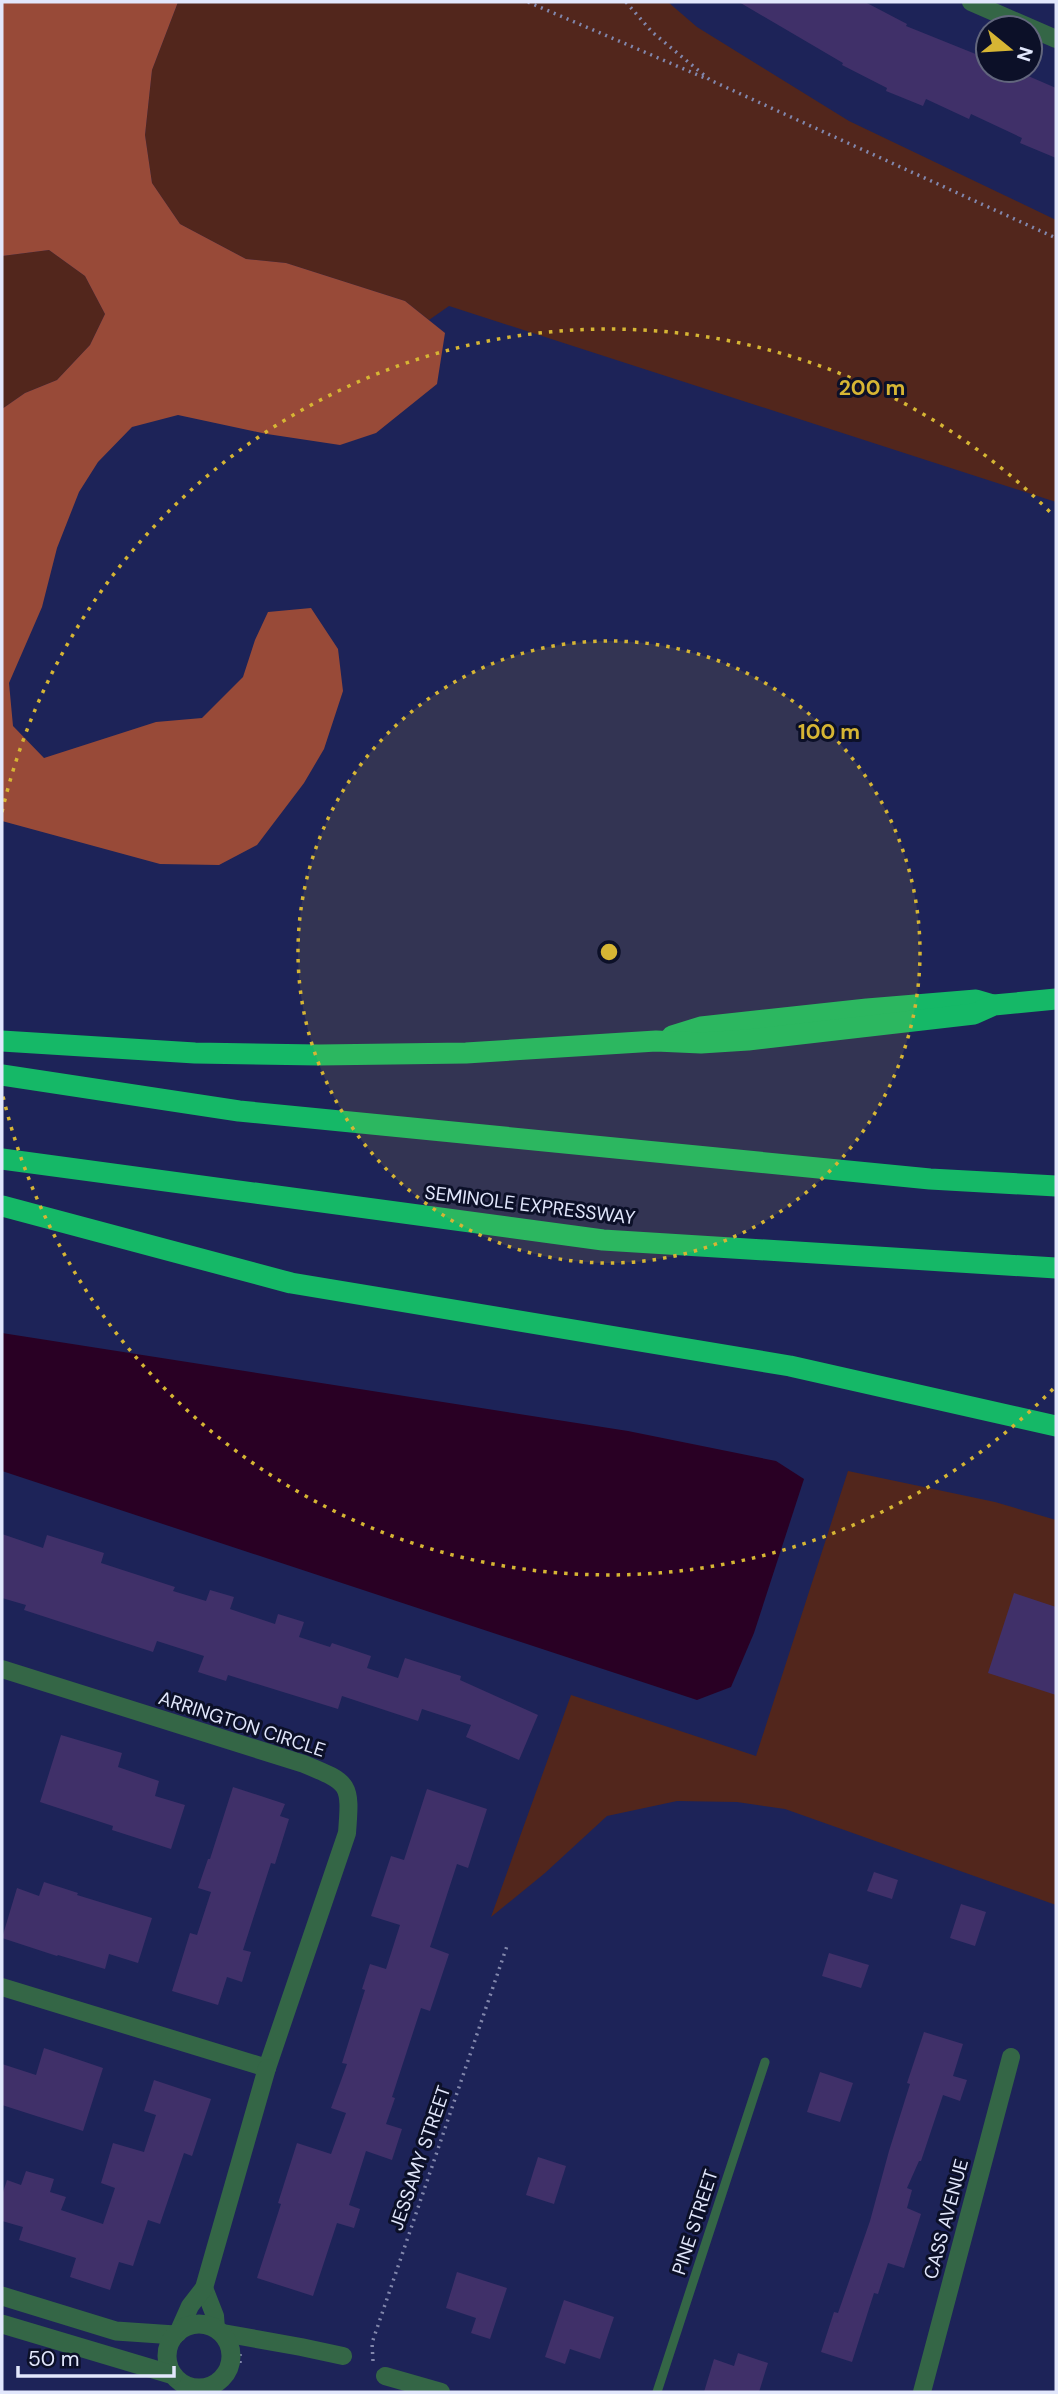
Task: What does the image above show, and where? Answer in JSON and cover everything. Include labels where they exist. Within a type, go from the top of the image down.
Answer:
[{"type":"highway","points":[[2,1041],[195,1053],[466,1053],[656,1041],[701,1027],[867,1009],[976,1000],[994,1005],[1056,999]]},
{"type":"highway","points":[[2,1075],[239,1111],[930,1179],[1056,1186]]},
{"type":"highway","name":"SEMINOLE EXPRESSWAY","points":[[2,1159],[603,1240],[1056,1268]]},
{"type":"highway","points":[[2,1206],[292,1283],[790,1366],[1056,1426]]},
{"type":"street","points":[[971,2],[1056,39]]},
{"type":"street","name":"ARRINGTON CIRCLE","points":[[2,1669],[304,1764],[338,1778],[350,1799],[347,1833],[267,2068],[204,2287],[190,2306],[176,2334]]},
{"type":"street","points":[[2,1987],[267,2068]]},
{"type":"street","name":"CASS AVENUE","points":[[922,2392],[1011,2057]]},
{"type":"street","points":[[2,2324],[173,2375],[189,2387],[208,2387],[225,2376],[232,2354],[229,2343],[219,2331],[204,2287]]},
{"type":"street","points":[[2,2296],[116,2331],[176,2334],[192,2325],[200,2324],[219,2331],[342,2356]]},
{"type":"street","points":[[173,2375],[167,2353],[176,2334]]},
{"type":"street","points":[[385,2376],[441,2392]]},
{"type":"lane","name":"PINE STREET","points":[[657,2392],[765,2062]]},
{"type":"path","points":[[528,2],[710,80],[1056,238]]},
{"type":"path","points":[[626,2],[652,32],[710,80]]},
{"type":"path","name":"JESSAMY STREET","points":[[385,2376],[373,2361],[372,2343],[508,1946]]},
{"type":"shaded area","points":[[2,2],[178,2],[152,70],[145,135],[152,183],[180,224],[246,259],[286,263],[405,301],[445,333],[437,384],[376,433],[340,445],[267,434],[178,415],[132,427],[98,462],[79,492],[57,548],[42,607],[9,683],[13,726],[44,758],[156,722],[202,718],[243,677],[268,612],[311,608],[338,649],[343,691],[324,749],[304,783],[257,845],[219,865],[160,864],[2,821],[2,409],[25,393],[57,380],[90,345],[105,314],[85,276],[49,250],[2,256]]},
{"type":"shaded area","points":[[178,2],[668,2],[697,27],[849,121],[1056,220],[1056,502],[449,306],[429,320],[405,301],[286,263],[246,259],[180,224],[152,183],[145,135],[152,70]]},
{"type":"shaded area","points":[[49,250],[85,276],[105,314],[90,345],[57,380],[25,393],[2,409],[2,256]]},
{"type":"shaded area","points":[[2,1333],[628,1431],[776,1461],[804,1479],[754,1633],[731,1687],[697,1700],[2,1471]]},
{"type":"shaded area","points":[[848,1471],[995,1502],[1056,1520],[1056,1905],[785,1809],[737,1802],[677,1801],[607,1816],[545,1873],[491,1917],[571,1695],[756,1756]]},
{"type":"building","points":[[739,2],[865,2],[907,24],[906,26],[974,53],[974,84],[1044,83],[1056,88],[1056,158],[1020,143],[1022,138],[971,114],[969,119],[926,99],[923,106],[886,91],[887,88],[842,65],[843,63]]},
{"type":"building","points":[[2,1534],[43,1548],[47,1535],[104,1553],[101,1563],[175,1587],[173,1591],[206,1601],[210,1590],[234,1597],[230,1609],[275,1624],[278,1614],[304,1622],[299,1637],[330,1647],[332,1643],[371,1656],[367,1668],[398,1678],[405,1658],[461,1676],[460,1680],[538,1715],[519,1760],[466,1737],[471,1725],[422,1709],[418,1721],[342,1696],[338,1709],[228,1675],[226,1681],[198,1672],[204,1656],[157,1641],[153,1652],[24,1610],[26,1605],[2,1598]]},
{"type":"building","points":[[1014,1593],[1056,1607],[1056,1695],[988,1673]]},
{"type":"building","points":[[61,1735],[122,1753],[118,1767],[159,1781],[155,1796],[185,1805],[171,1849],[40,1802]]},
{"type":"building","points":[[233,1787],[285,1804],[280,1816],[289,1819],[275,1864],[271,1863],[243,1950],[251,1952],[242,1982],[227,1977],[218,2005],[172,1991],[190,1933],[197,1935],[211,1892],[198,1888]]},
{"type":"building","points":[[427,1789],[487,1809],[468,1868],[457,1864],[430,1947],[449,1954],[430,2011],[421,2008],[392,2097],[395,2098],[386,2124],[402,2129],[392,2160],[366,2151],[349,2205],[360,2209],[354,2228],[337,2223],[313,2296],[257,2278],[297,2143],[331,2154],[346,2113],[331,2108],[347,2064],[342,2063],[365,1990],[362,1989],[370,1964],[386,1969],[400,1925],[371,1916],[391,1856],[404,1860]]},
{"type":"building","points":[[874,1872],[898,1880],[892,1899],[867,1891]]},
{"type":"building","points":[[44,1882],[152,1918],[138,1963],[109,1954],[105,1969],[2,1938],[17,1888],[39,1896]]},
{"type":"building","points":[[961,1904],[986,1912],[975,1946],[950,1938]]},
{"type":"building","points":[[829,1953],[869,1965],[861,1988],[822,1976]]},
{"type":"building","points":[[924,2032],[963,2044],[953,2076],[967,2080],[960,2101],[943,2095],[921,2161],[907,2188],[912,2190],[907,2208],[921,2214],[904,2268],[888,2263],[878,2294],[874,2293],[852,2362],[821,2352],[834,2312],[838,2313],[870,2221],[910,2084],[907,2083]]},
{"type":"building","points":[[44,2048],[103,2068],[83,2131],[2,2105],[2,2064],[36,2075]]},
{"type":"building","points":[[820,2072],[853,2083],[840,2122],[807,2112]]},
{"type":"building","points":[[154,2080],[211,2099],[192,2156],[184,2153],[160,2224],[148,2220],[133,2266],[119,2262],[110,2290],[70,2277],[76,2258],[19,2240],[23,2227],[2,2221],[2,2195],[7,2180],[21,2185],[26,2171],[54,2179],[50,2192],[66,2197],[61,2210],[103,2224],[115,2188],[101,2183],[113,2143],[144,2152],[156,2115],[144,2111]]},
{"type":"building","points":[[538,2157],[566,2166],[554,2204],[526,2195]]},
{"type":"building","points":[[457,2272],[507,2288],[490,2339],[471,2333],[476,2318],[446,2308]]},
{"type":"building","points":[[564,2300],[614,2317],[600,2359],[570,2349],[565,2364],[545,2357]]},
{"type":"building","points":[[738,2353],[768,2363],[759,2392],[704,2392],[714,2359],[734,2366]]}]
